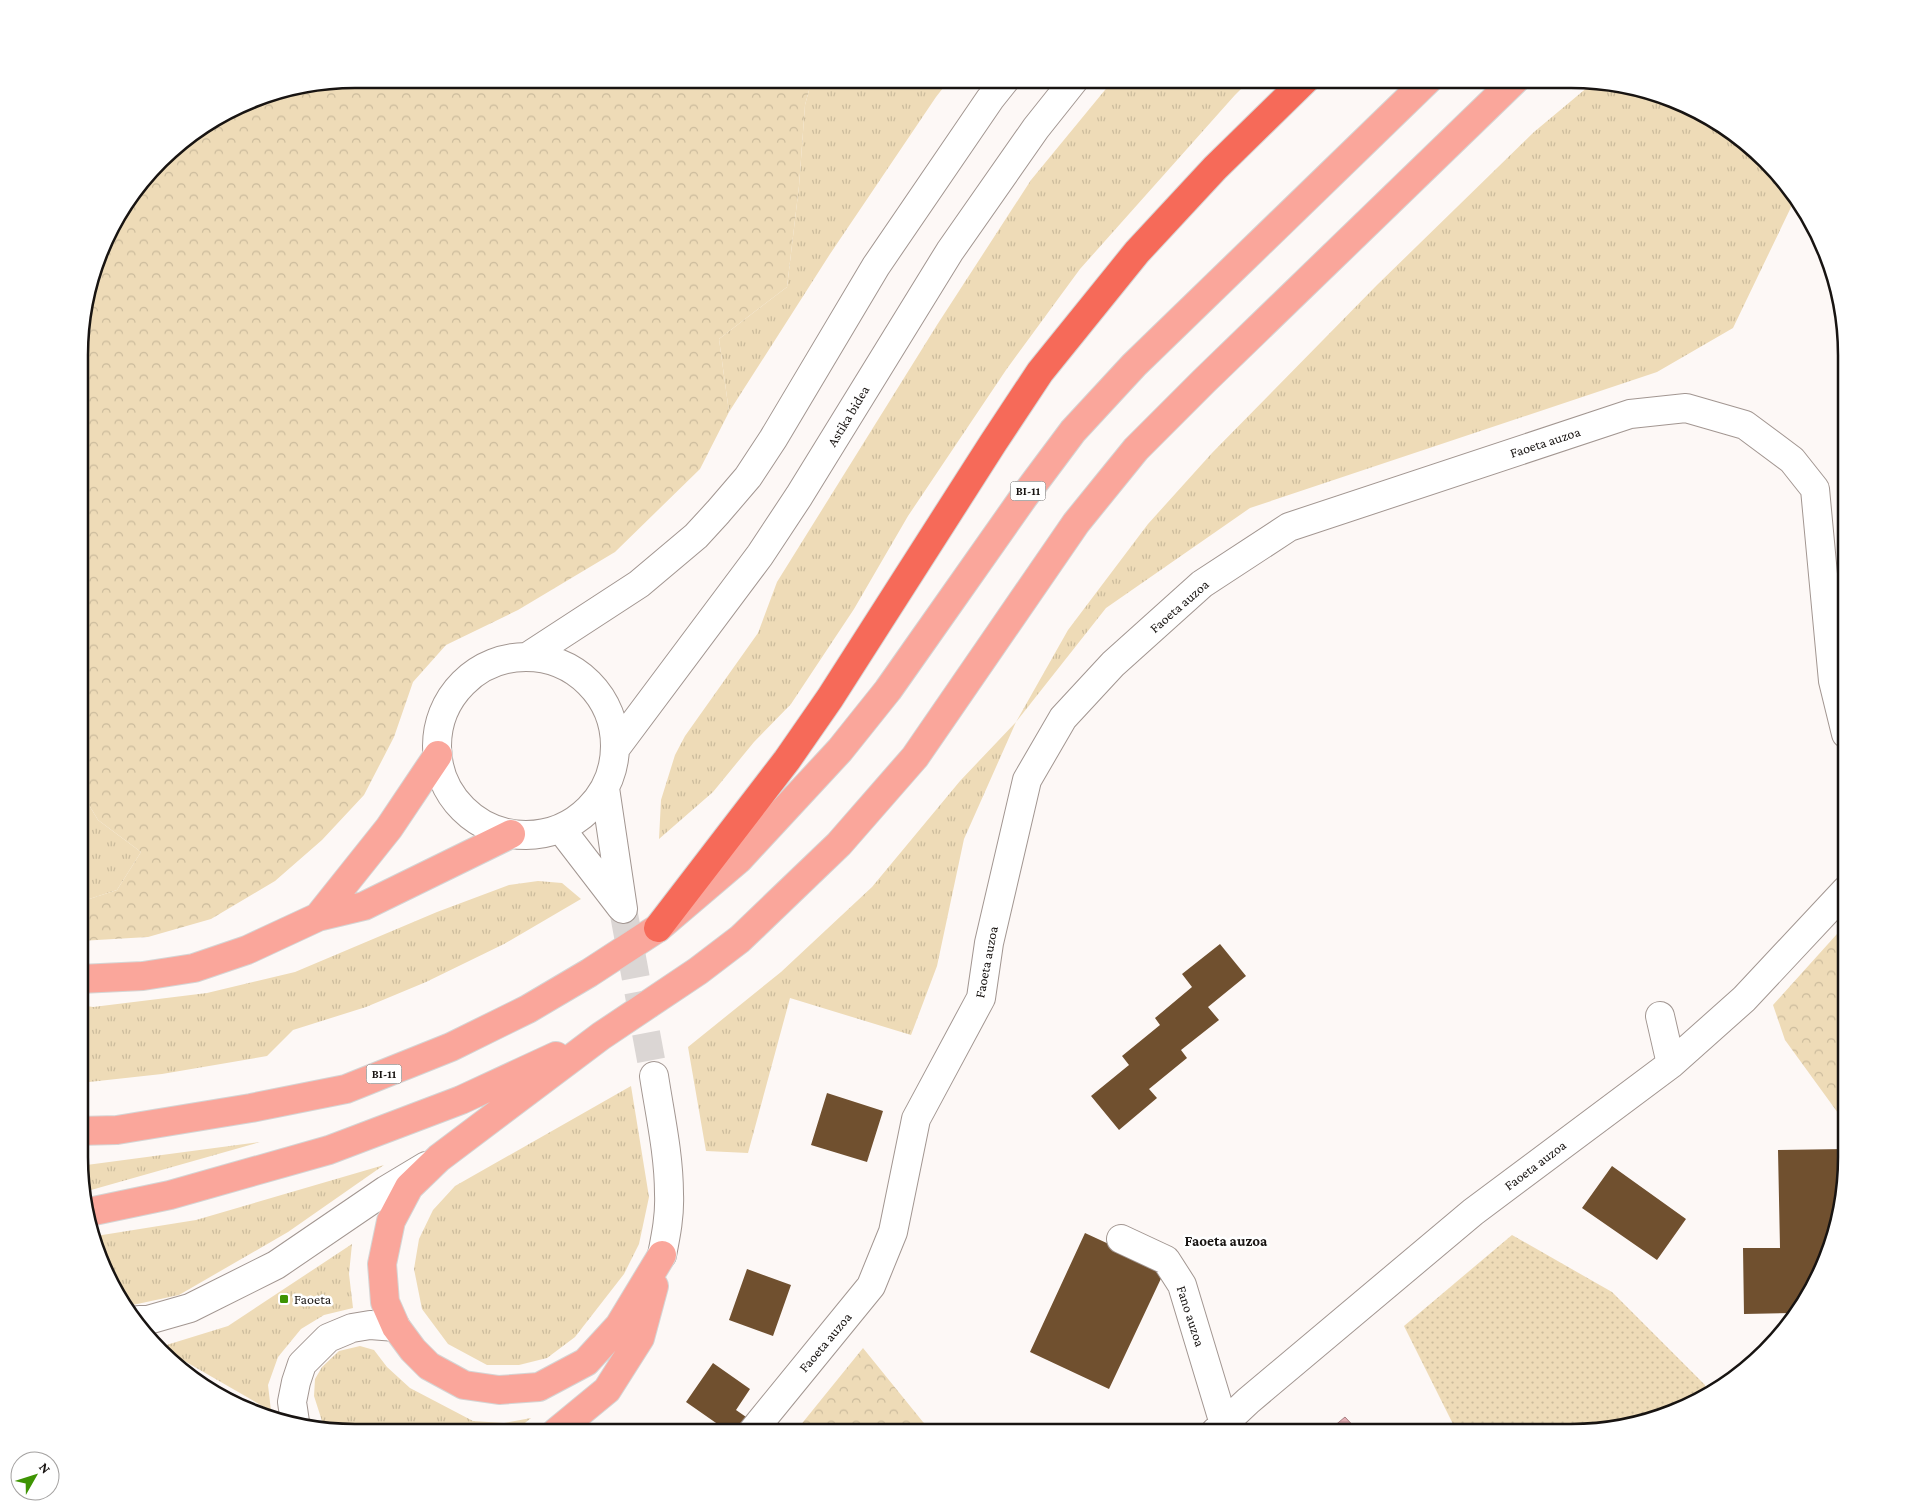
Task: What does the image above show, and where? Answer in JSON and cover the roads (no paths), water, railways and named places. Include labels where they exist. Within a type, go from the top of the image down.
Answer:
[{"type":"highway","points":[[658,928],[787,760],[830,698],[1040,372],[1137,252],[1214,168],[1297,88]]},
{"type":"main road","name":"BI-11","points":[[88,1131],[117,1130],[251,1108],[346,1089],[451,1047],[528,1009],[589,973],[658,928],[738,859],[840,750],[888,690],[1022,498],[1073,431],[1134,365],[1420,88]]},
{"type":"main road","points":[[662,1255],[619,1326],[586,1362],[539,1387],[499,1390],[464,1385],[429,1366],[413,1350],[396,1327],[385,1302],[382,1264],[391,1221],[409,1187],[439,1158],[601,1036],[698,971],[740,939],[839,844],[915,757],[1076,523],[1136,449],[1507,88]]},
{"type":"main road","points":[[318,917],[390,828],[438,755]]},
{"type":"main road","points":[[88,979],[143,976],[194,968],[247,950],[318,917],[364,906],[511,834]]},
{"type":"main road","points":[[94,1211],[170,1195],[329,1150],[460,1100],[601,1036]]},
{"type":"main road","points":[[566,1424],[607,1390],[640,1338],[662,1255]]},
{"type":"street","points":[[527,657],[646,578],[696,536],[748,477],[773,439],[876,266],[999,88]]},
{"type":"street","name":"Astika bidea","points":[[615,749],[760,555],[799,496],[950,251],[1036,128],[1068,88]]},
{"type":"street","name":"Faoeta auzoa","points":[[759,1424],[871,1286],[893,1232],[916,1119],[981,998],[989,942],[1028,780],[1063,718],[1113,664],[1202,584],[1288,527],[1630,414],[1686,408],[1744,425],[1792,460],[1815,489],[1833,681],[1838,701]]},
{"type":"street","points":[[527,657],[564,665],[586,680],[603,700],[612,724],[615,749],[613,770],[605,788],[586,812],[561,829],[537,835],[511,834],[485,825],[463,809],[447,786],[438,755],[438,732],[447,705],[463,683],[485,667],[512,658],[527,657]]},
{"type":"street","points":[[561,829],[623,909],[605,788]]},
{"type":"street","name":"Faoeta auzoa","points":[[1224,1424],[1248,1401],[1473,1212],[1671,1064],[1744,999],[1838,899]]},
{"type":"street","points":[[1660,1016],[1671,1064]]},
{"type":"street","points":[[654,1076],[663,1131],[669,1194],[667,1227],[662,1255]]},
{"type":"street","points":[[144,1320],[190,1308],[276,1265],[386,1190],[439,1158]]},
{"type":"street","name":"Fano auzoa","points":[[1121,1239],[1166,1260],[1182,1285],[1219,1424]]},
{"type":"street","points":[[294,1416],[292,1402],[302,1364],[328,1338],[352,1328],[370,1325],[396,1327]]},
{"type":"tunnel","points":[[623,909],[654,1076]]},
{"type":"place","name":"Faoeta","points":[[284,1299]]},
{"type":"district","name":"Faoeta auzoa","points":[[1226,1241]]}]
